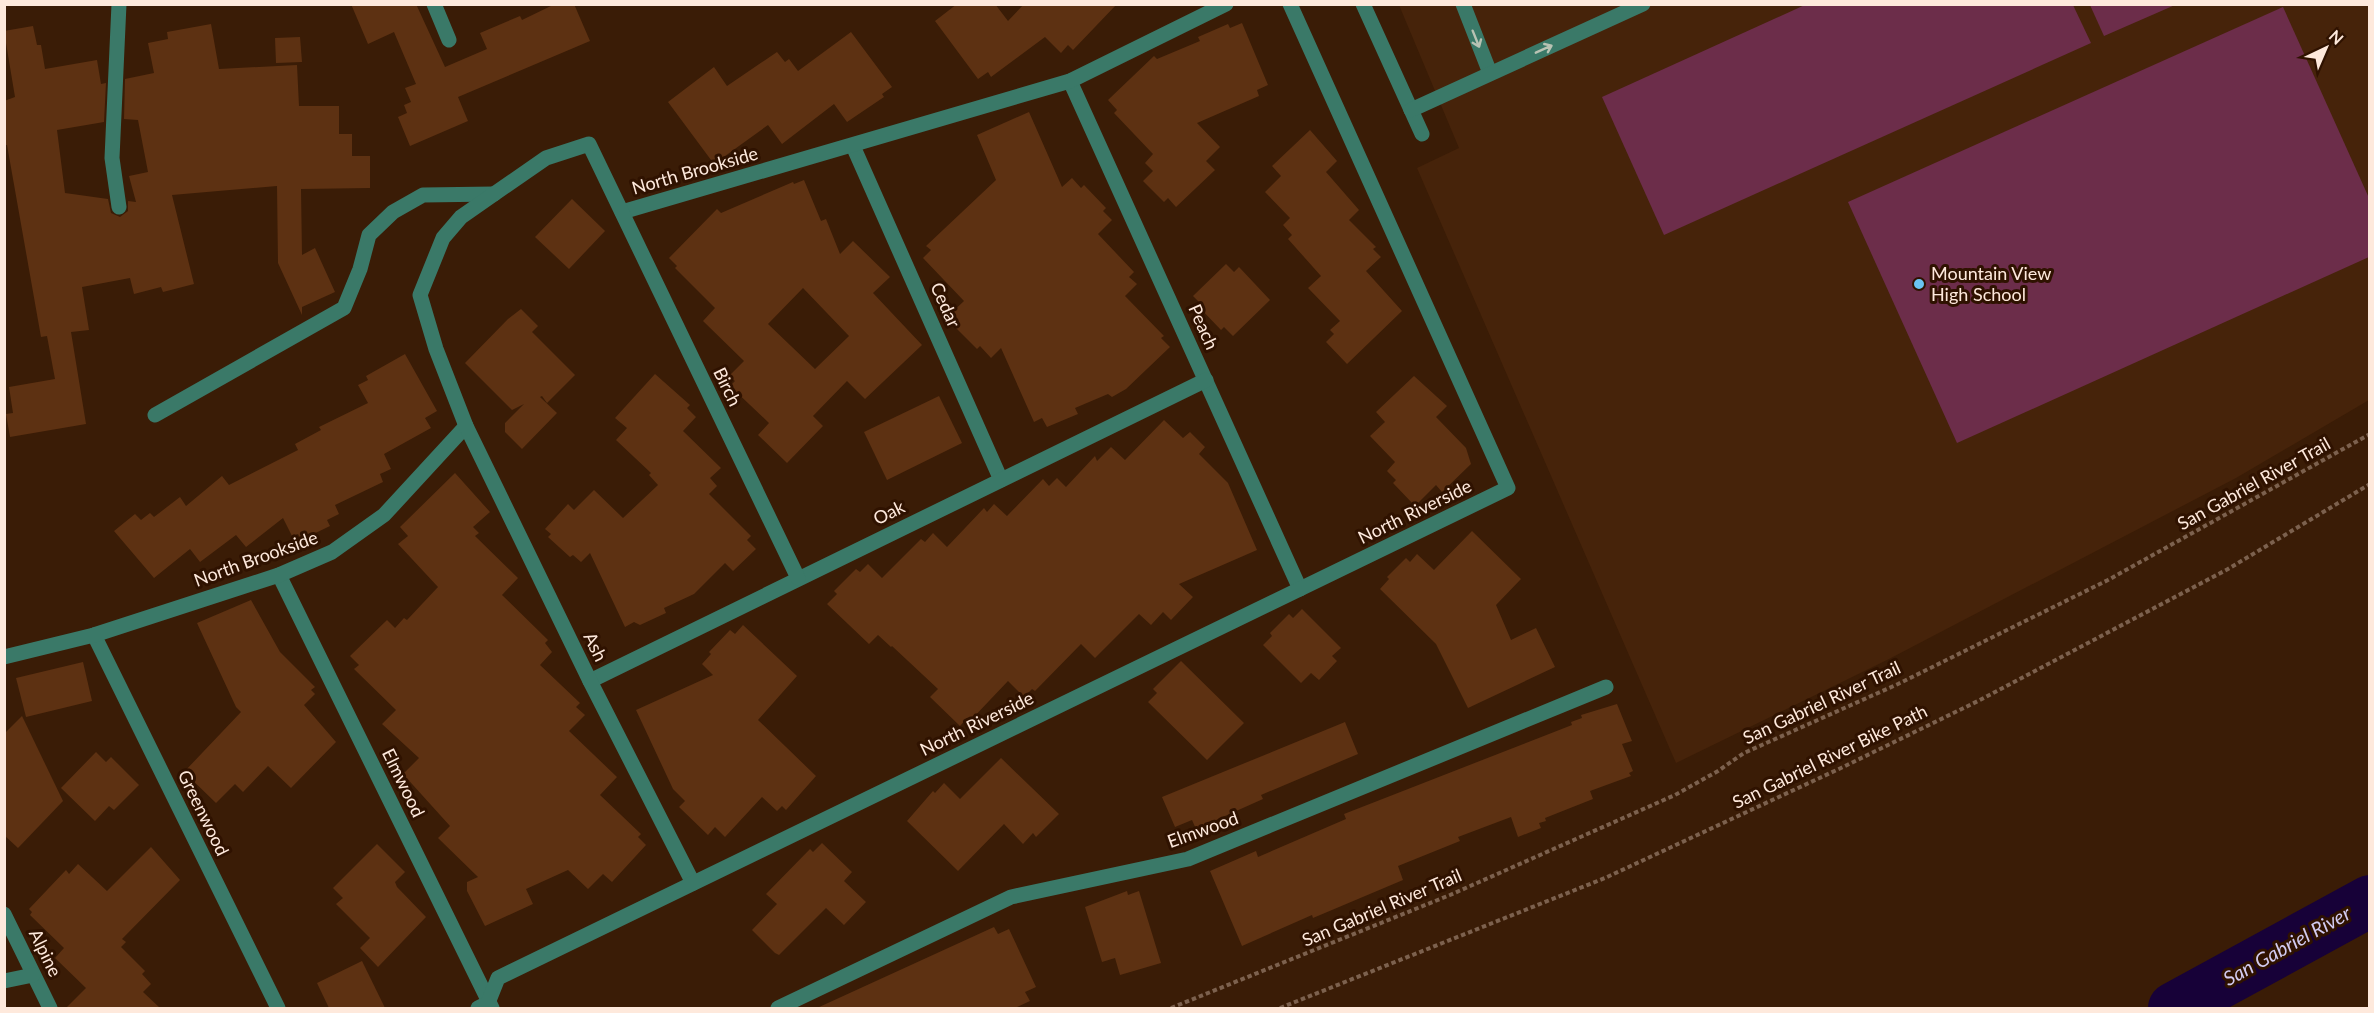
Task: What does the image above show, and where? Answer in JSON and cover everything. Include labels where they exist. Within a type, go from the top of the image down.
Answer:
[{"type":"street","points":[[119,4],[112,158],[119,207]]},
{"type":"street","points":[[435,4],[449,40]]},
{"type":"street","name":"North Brookside","points":[[4,657],[94,635],[279,574],[332,552],[384,514],[466,426],[436,349],[420,295],[443,238],[460,217],[546,158],[589,144],[622,212],[1070,81],[1226,4]]},
{"type":"street","name":"North Riverside","points":[[486,1007],[498,978],[1508,488],[1290,4]]},
{"type":"street","points":[[1363,4],[1422,134]]},
{"type":"street","points":[[1463,4],[1490,73]]},
{"type":"street","points":[[1411,110],[1643,4]]},
{"type":"street","name":"Peach","points":[[1070,81],[1300,589]]},
{"type":"street","name":"Cedar","points":[[853,146],[1001,480]]},
{"type":"street","points":[[155,415],[344,308],[360,269],[369,235],[393,212],[423,195],[494,194]]},
{"type":"street","name":"Birch","points":[[622,212],[798,578]]},
{"type":"street","name":"Oak","points":[[590,681],[1206,380]]},
{"type":"street","name":"Ash","points":[[466,426],[590,681],[693,883]]},
{"type":"street","name":"Elmwood","points":[[279,574],[486,1007]]},
{"type":"street","name":"Greenwood","points":[[94,635],[278,1008]]},
{"type":"street","name":"Elmwood","points":[[777,1008],[1011,897],[1188,859],[1606,687]]},
{"type":"street","name":"Alpine","points":[[4,914],[50,1008]]},
{"type":"street","points":[[4,981],[33,975]]},
{"type":"path","name":"San Gabriel River Trail","points":[[1172,1008],[1450,895],[1675,795],[1718,771],[1744,753],[1898,684],[2108,580],[2370,434]]},
{"type":"path","name":"San Gabriel River Bike Path","points":[[1280,1008],[1605,878],[1841,768],[1978,701],[2228,569],[2370,484]]},
{"type":"shaded area","points":[[1807,4],[2073,5],[2091,43],[1664,235],[1602,97]]},
{"type":"shaded area","name":"Mountain View High School","points":[[1399,5],[2369,5],[2369,400],[2236,478],[1889,659],[1676,763],[1417,168],[1459,148]]},
{"type":"shaded area","points":[[2090,5],[2175,5],[2104,36]]},
{"type":"shaded area","points":[[2283,7],[2369,198],[2369,257],[1957,443],[1848,202]]},
{"type":"building","points":[[351,4],[416,4],[445,67],[487,49],[480,33],[520,16],[522,20],[555,4],[574,4],[590,41],[458,97],[468,121],[410,146],[398,117],[407,113],[404,105],[411,102],[405,88],[416,84],[394,32],[368,44]]},
{"type":"building","points":[[957,4],[995,4],[1008,21],[1024,4],[1117,4],[1073,50],[1068,45],[1061,53],[1045,37],[991,77],[988,72],[978,79],[935,21]]},
{"type":"building","points":[[1242,23],[1268,85],[1257,90],[1259,96],[1197,123],[1220,147],[1206,161],[1215,170],[1176,207],[1168,198],[1164,202],[1143,181],[1153,171],[1145,163],[1153,154],[1114,113],[1117,110],[1108,100],[1154,56],[1157,59],[1200,41],[1198,37],[1228,24],[1230,28]]},
{"type":"building","points":[[211,24],[219,69],[297,65],[299,106],[339,106],[339,134],[352,134],[352,156],[370,156],[370,188],[301,189],[302,255],[315,248],[335,292],[302,307],[302,315],[278,263],[277,186],[172,195],[194,284],[163,292],[161,287],[134,294],[130,278],[82,287],[89,330],[71,332],[86,424],[10,437],[6,414],[13,413],[9,387],[55,379],[47,336],[41,337],[7,145],[4,145],[4,101],[15,97],[4,31],[33,26],[37,45],[41,45],[45,69],[97,60],[101,84],[106,83],[104,122],[57,130],[65,193],[108,199],[111,213],[120,217],[128,211],[128,201],[136,202],[129,176],[148,172],[138,120],[124,119],[125,79],[154,73],[148,43],[168,39],[167,32]]},
{"type":"building","points":[[851,32],[892,87],[882,94],[884,97],[847,122],[834,104],[782,144],[768,125],[714,164],[668,102],[714,67],[727,86],[777,52],[785,62],[789,59],[798,71]]},
{"type":"building","points":[[300,37],[302,62],[276,63],[275,38]]},
{"type":"building","points":[[1029,112],[1062,187],[1072,178],[1081,188],[1084,185],[1106,208],[1103,211],[1112,220],[1098,234],[1134,272],[1129,277],[1137,284],[1125,296],[1164,336],[1161,338],[1170,347],[1126,389],[1112,397],[1108,394],[1075,408],[1078,414],[1047,427],[1042,418],[1034,422],[1001,348],[991,358],[980,346],[977,349],[946,318],[964,301],[923,258],[931,250],[926,246],[996,180],[977,135]]},
{"type":"building","points":[[1310,130],[1337,161],[1326,172],[1359,210],[1349,220],[1376,247],[1373,249],[1381,257],[1366,271],[1402,311],[1347,364],[1326,342],[1334,334],[1330,330],[1340,321],[1308,288],[1321,276],[1288,239],[1292,235],[1283,225],[1290,218],[1265,192],[1281,176],[1272,166]]},
{"type":"building","points":[[804,180],[821,221],[826,219],[840,254],[853,241],[890,277],[873,293],[922,345],[865,399],[847,381],[813,416],[823,426],[787,463],[758,435],[769,423],[730,386],[735,381],[729,376],[744,361],[703,321],[715,308],[675,268],[677,266],[669,258],[717,209],[721,213],[793,182],[794,184]],"holes":[[[803,288],[849,336],[815,369],[768,324]]]},
{"type":"building","points":[[572,199],[605,231],[569,269],[535,237]]},
{"type":"building","points":[[1226,264],[1234,272],[1239,267],[1270,300],[1233,336],[1224,327],[1221,330],[1199,307],[1201,304],[1193,296]]},
{"type":"building","points":[[521,309],[538,326],[532,332],[575,375],[547,403],[542,396],[540,397],[557,413],[522,449],[505,432],[505,423],[524,404],[512,410],[465,363],[508,319]]},
{"type":"building","points":[[405,354],[437,411],[425,418],[431,428],[384,454],[391,469],[380,474],[383,482],[335,505],[339,514],[327,520],[330,526],[301,540],[298,534],[292,536],[283,518],[246,547],[236,535],[200,562],[190,549],[154,578],[114,531],[135,514],[141,520],[150,513],[154,517],[180,497],[186,506],[222,476],[229,485],[298,450],[295,444],[321,430],[319,427],[368,403],[358,385],[368,380],[366,376]]},
{"type":"building","points":[[655,374],[690,405],[687,408],[696,417],[683,431],[721,468],[710,478],[717,486],[709,494],[751,536],[747,540],[756,549],[733,571],[725,563],[694,594],[664,608],[666,613],[640,625],[634,622],[625,627],[590,553],[581,562],[573,555],[570,557],[548,537],[551,534],[545,529],[568,504],[574,510],[594,490],[623,518],[658,485],[649,475],[651,473],[616,440],[627,428],[615,418]]},
{"type":"building","points":[[1414,376],[1447,406],[1436,417],[1466,448],[1471,464],[1442,492],[1436,485],[1415,506],[1393,483],[1396,480],[1387,471],[1395,462],[1370,436],[1385,422],[1376,412]]},
{"type":"building","points":[[939,396],[962,443],[887,480],[864,432]]},
{"type":"building","points":[[1164,420],[1183,438],[1190,432],[1205,447],[1199,454],[1228,483],[1257,550],[1179,584],[1193,597],[1171,620],[1163,612],[1151,625],[1139,614],[1095,658],[1081,644],[1035,691],[1032,689],[1024,697],[1008,681],[970,721],[967,718],[960,726],[930,697],[938,689],[892,646],[878,635],[869,644],[827,604],[837,594],[834,591],[856,569],[860,572],[868,564],[882,578],[921,539],[925,542],[933,533],[947,547],[984,508],[987,512],[994,504],[1007,516],[1043,479],[1049,486],[1057,478],[1066,487],[1095,456],[1097,461],[1111,447],[1125,460]]},
{"type":"building","points":[[455,473],[490,512],[473,527],[479,533],[475,536],[518,578],[502,595],[548,640],[545,643],[552,652],[540,665],[580,703],[576,707],[585,715],[569,731],[617,777],[600,795],[641,834],[638,837],[646,845],[612,882],[603,874],[588,889],[568,870],[526,889],[533,904],[485,926],[467,891],[467,882],[478,877],[438,838],[450,826],[403,774],[419,758],[382,724],[396,710],[354,669],[359,665],[350,656],[387,620],[395,628],[404,618],[407,620],[438,587],[398,544],[408,536],[400,527]]},
{"type":"building","points":[[1472,531],[1521,579],[1496,605],[1511,640],[1536,628],[1555,667],[1468,708],[1436,644],[1380,589],[1389,579],[1387,577],[1406,558],[1410,562],[1417,554],[1434,570]]},
{"type":"building","points":[[251,600],[280,652],[315,687],[311,690],[315,694],[304,705],[336,742],[291,788],[268,766],[243,792],[235,784],[216,803],[184,772],[241,712],[236,707],[197,623]]},
{"type":"building","points":[[1302,609],[1341,648],[1332,656],[1337,661],[1319,680],[1311,673],[1301,683],[1263,645],[1272,636],[1270,633],[1289,614],[1293,618]]},
{"type":"building","points":[[743,625],[797,676],[758,720],[816,776],[786,810],[782,806],[777,811],[762,797],[725,837],[715,827],[708,835],[679,807],[685,801],[673,789],[636,710],[713,675],[702,664],[711,654],[709,652],[730,630],[735,634]]},
{"type":"building","points":[[1181,661],[1244,723],[1207,760],[1148,702],[1157,693],[1153,689]]},
{"type":"building","points":[[83,662],[92,701],[26,717],[16,678]]},
{"type":"building","points":[[1617,704],[1632,741],[1622,744],[1633,771],[1629,773],[1631,776],[1590,791],[1593,799],[1545,818],[1546,821],[1539,823],[1541,828],[1518,837],[1511,817],[1458,837],[1460,841],[1398,866],[1403,880],[1313,918],[1312,915],[1242,946],[1210,871],[1256,851],[1258,857],[1346,819],[1344,814],[1572,725],[1571,722],[1582,718],[1581,715]]},
{"type":"building","points":[[22,716],[63,801],[18,848],[4,835],[4,734]]},
{"type":"building","points":[[1345,722],[1358,754],[1261,795],[1263,799],[1196,829],[1192,820],[1175,827],[1162,797]]},
{"type":"building","points":[[96,752],[106,762],[111,757],[139,785],[114,810],[109,806],[95,821],[61,788]]},
{"type":"building","points":[[1001,758],[1059,814],[1036,837],[1033,833],[1023,844],[1004,824],[958,871],[907,821],[933,791],[935,793],[944,783],[960,799]]},
{"type":"building","points":[[822,843],[852,872],[844,881],[866,902],[844,925],[826,908],[779,955],[752,930],[777,904],[766,894],[810,849],[813,852]]},
{"type":"building","points":[[377,844],[405,872],[395,882],[397,887],[426,917],[378,967],[360,948],[370,938],[336,904],[343,898],[333,888]]},
{"type":"building","points":[[151,847],[180,880],[122,939],[126,942],[121,947],[145,971],[142,974],[151,984],[143,992],[160,1008],[66,1008],[86,988],[55,958],[64,948],[30,915],[32,912],[29,909],[66,870],[69,874],[78,864],[107,891]]},
{"type":"building","points":[[1127,891],[1128,895],[1139,891],[1161,963],[1120,975],[1115,958],[1102,962],[1085,907]]},
{"type":"building","points":[[994,927],[998,934],[1009,929],[1036,987],[1025,992],[1030,1001],[1015,1008],[817,1008]]},
{"type":"building","points":[[362,961],[385,1008],[329,1008],[317,983]]},
{"type":"waterway","name":"San Gabriel River","points":[[2174,1008],[2370,901]]},
{"type":"place","name":"Mountain View High School","points":[[1919,284]]}]
